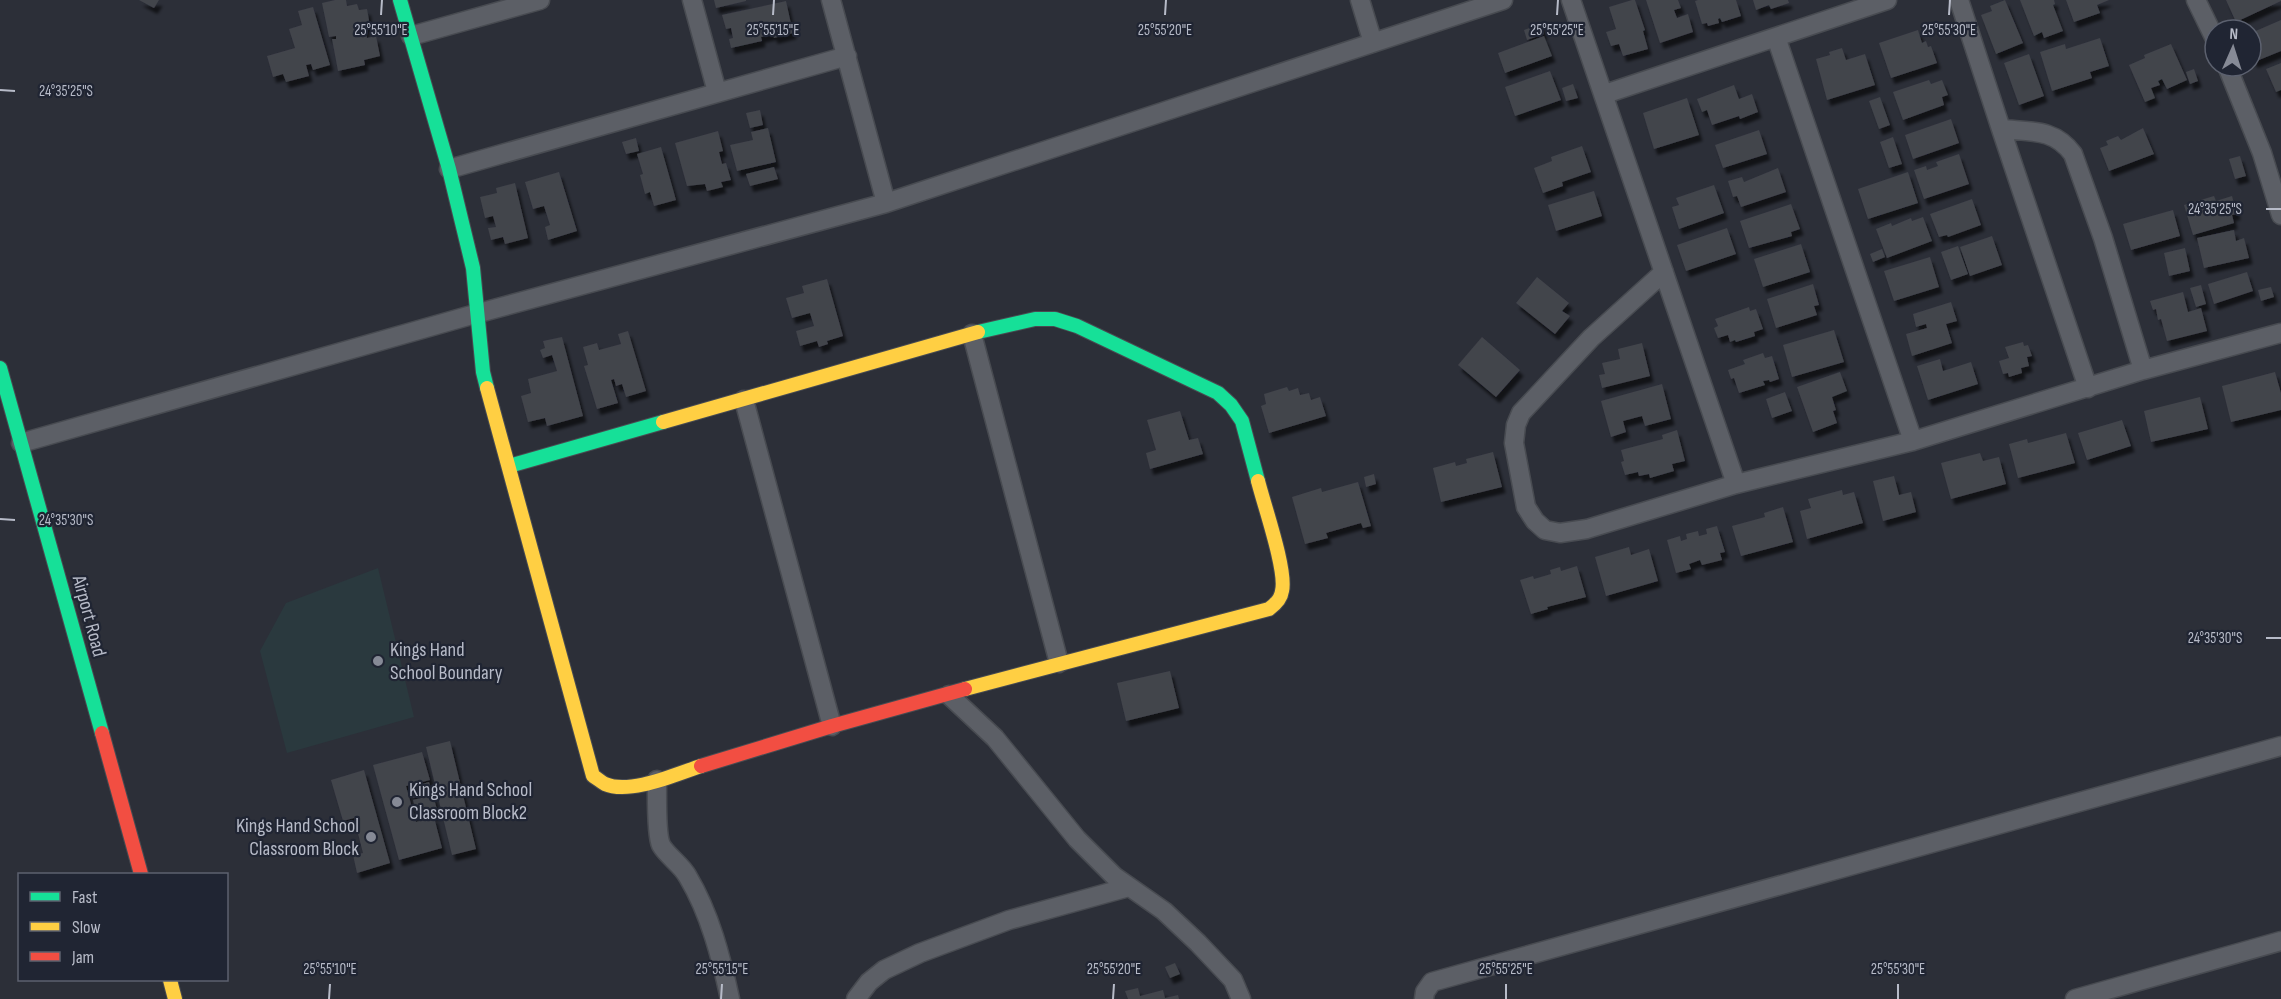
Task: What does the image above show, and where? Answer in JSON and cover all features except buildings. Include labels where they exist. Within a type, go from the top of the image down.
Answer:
[{"type":"street","points":[[400,0],[449,169],[473,268],[483,372],[593,776],[605,784],[619,787],[657,780],[832,726],[1059,663],[1269,609],[1276,604],[1284,588],[1283,576],[1242,421],[1232,405],[1218,393],[1077,326],[1055,320],[1035,319],[972,334],[509,466]]},
{"type":"street","points":[[411,36],[540,0]]},
{"type":"street","points":[[692,0],[717,92]]},
{"type":"street","points":[[831,0],[886,202]]},
{"type":"street","points":[[1360,0],[1373,43]]},
{"type":"street","points":[[21,443],[479,313],[886,202],[1503,0]]},
{"type":"street","points":[[1571,0],[1605,93],[1736,484]]},
{"type":"street","points":[[1605,93],[1887,0]]},
{"type":"street","points":[[1959,0],[2088,388]]},
{"type":"street","points":[[2196,0],[2205,18]]},
{"type":"street","points":[[1776,37],[1913,441]]},
{"type":"street","points":[[449,169],[847,56]]},
{"type":"street","points":[[2232,78],[2262,153],[2281,215]]},
{"type":"street","points":[[2001,129],[2054,136],[2065,142],[2073,154],[2103,238],[2143,370]]},
{"type":"street","points":[[1664,272],[1591,338],[1521,413],[1515,425],[1514,443],[1526,507],[1545,530],[1560,533],[1587,529],[1736,484],[1913,441],[2143,370],[2281,333]]},
{"type":"street","points":[[972,334],[1059,663]]},
{"type":"street","name":"Airport Road","points":[[0,368],[141,873]]},
{"type":"street","points":[[744,400],[832,726]]},
{"type":"street","points":[[949,695],[995,738],[1077,839],[1114,876],[1164,911],[1198,943],[1233,980],[1241,999]]},
{"type":"street","points":[[1424,999],[1425,992],[1432,982],[2281,746]]},
{"type":"street","points":[[657,780],[661,845],[687,875],[703,906],[722,957],[730,999]]},
{"type":"street","points":[[856,999],[869,982],[884,970],[920,953],[1009,920],[1129,887]]},
{"type":"street","points":[[2075,999],[2281,941]]},
{"type":"street","points":[[170,981],[175,999]]},
{"type":"shaded area","points":[[378,568],[414,717],[287,753],[260,651],[286,603]]},
{"type":"traffic: fast","points":[[400,0],[449,169],[473,268],[483,372],[487,388]]},
{"type":"traffic: fast","points":[[978,332],[1035,319],[1055,319],[1077,326],[1218,393],[1231,405],[1242,421],[1258,481]]},
{"type":"traffic: fast","points":[[0,368],[102,733]]},
{"type":"traffic: fast","points":[[509,466],[663,422]]},
{"type":"traffic: slow","points":[[663,422],[978,332]]},
{"type":"traffic: slow","points":[[487,388],[593,776],[605,784],[627,787],[653,782],[701,766]]},
{"type":"traffic: slow","points":[[965,689],[1269,609],[1281,596],[1283,582],[1278,554],[1258,481]]},
{"type":"traffic: slow","points":[[170,981],[175,999]]},
{"type":"traffic: jam","points":[[701,766],[965,689]]},
{"type":"traffic: jam","points":[[102,733],[141,873]]},
{"type":"place","name":"Kings Hand School Boundary","points":[[378,661]]},
{"type":"place","name":"Kings Hand School Classroom Block2","points":[[397,802]]},
{"type":"place","name":"Kings Hand School Classroom Block","points":[[371,837]]}]
